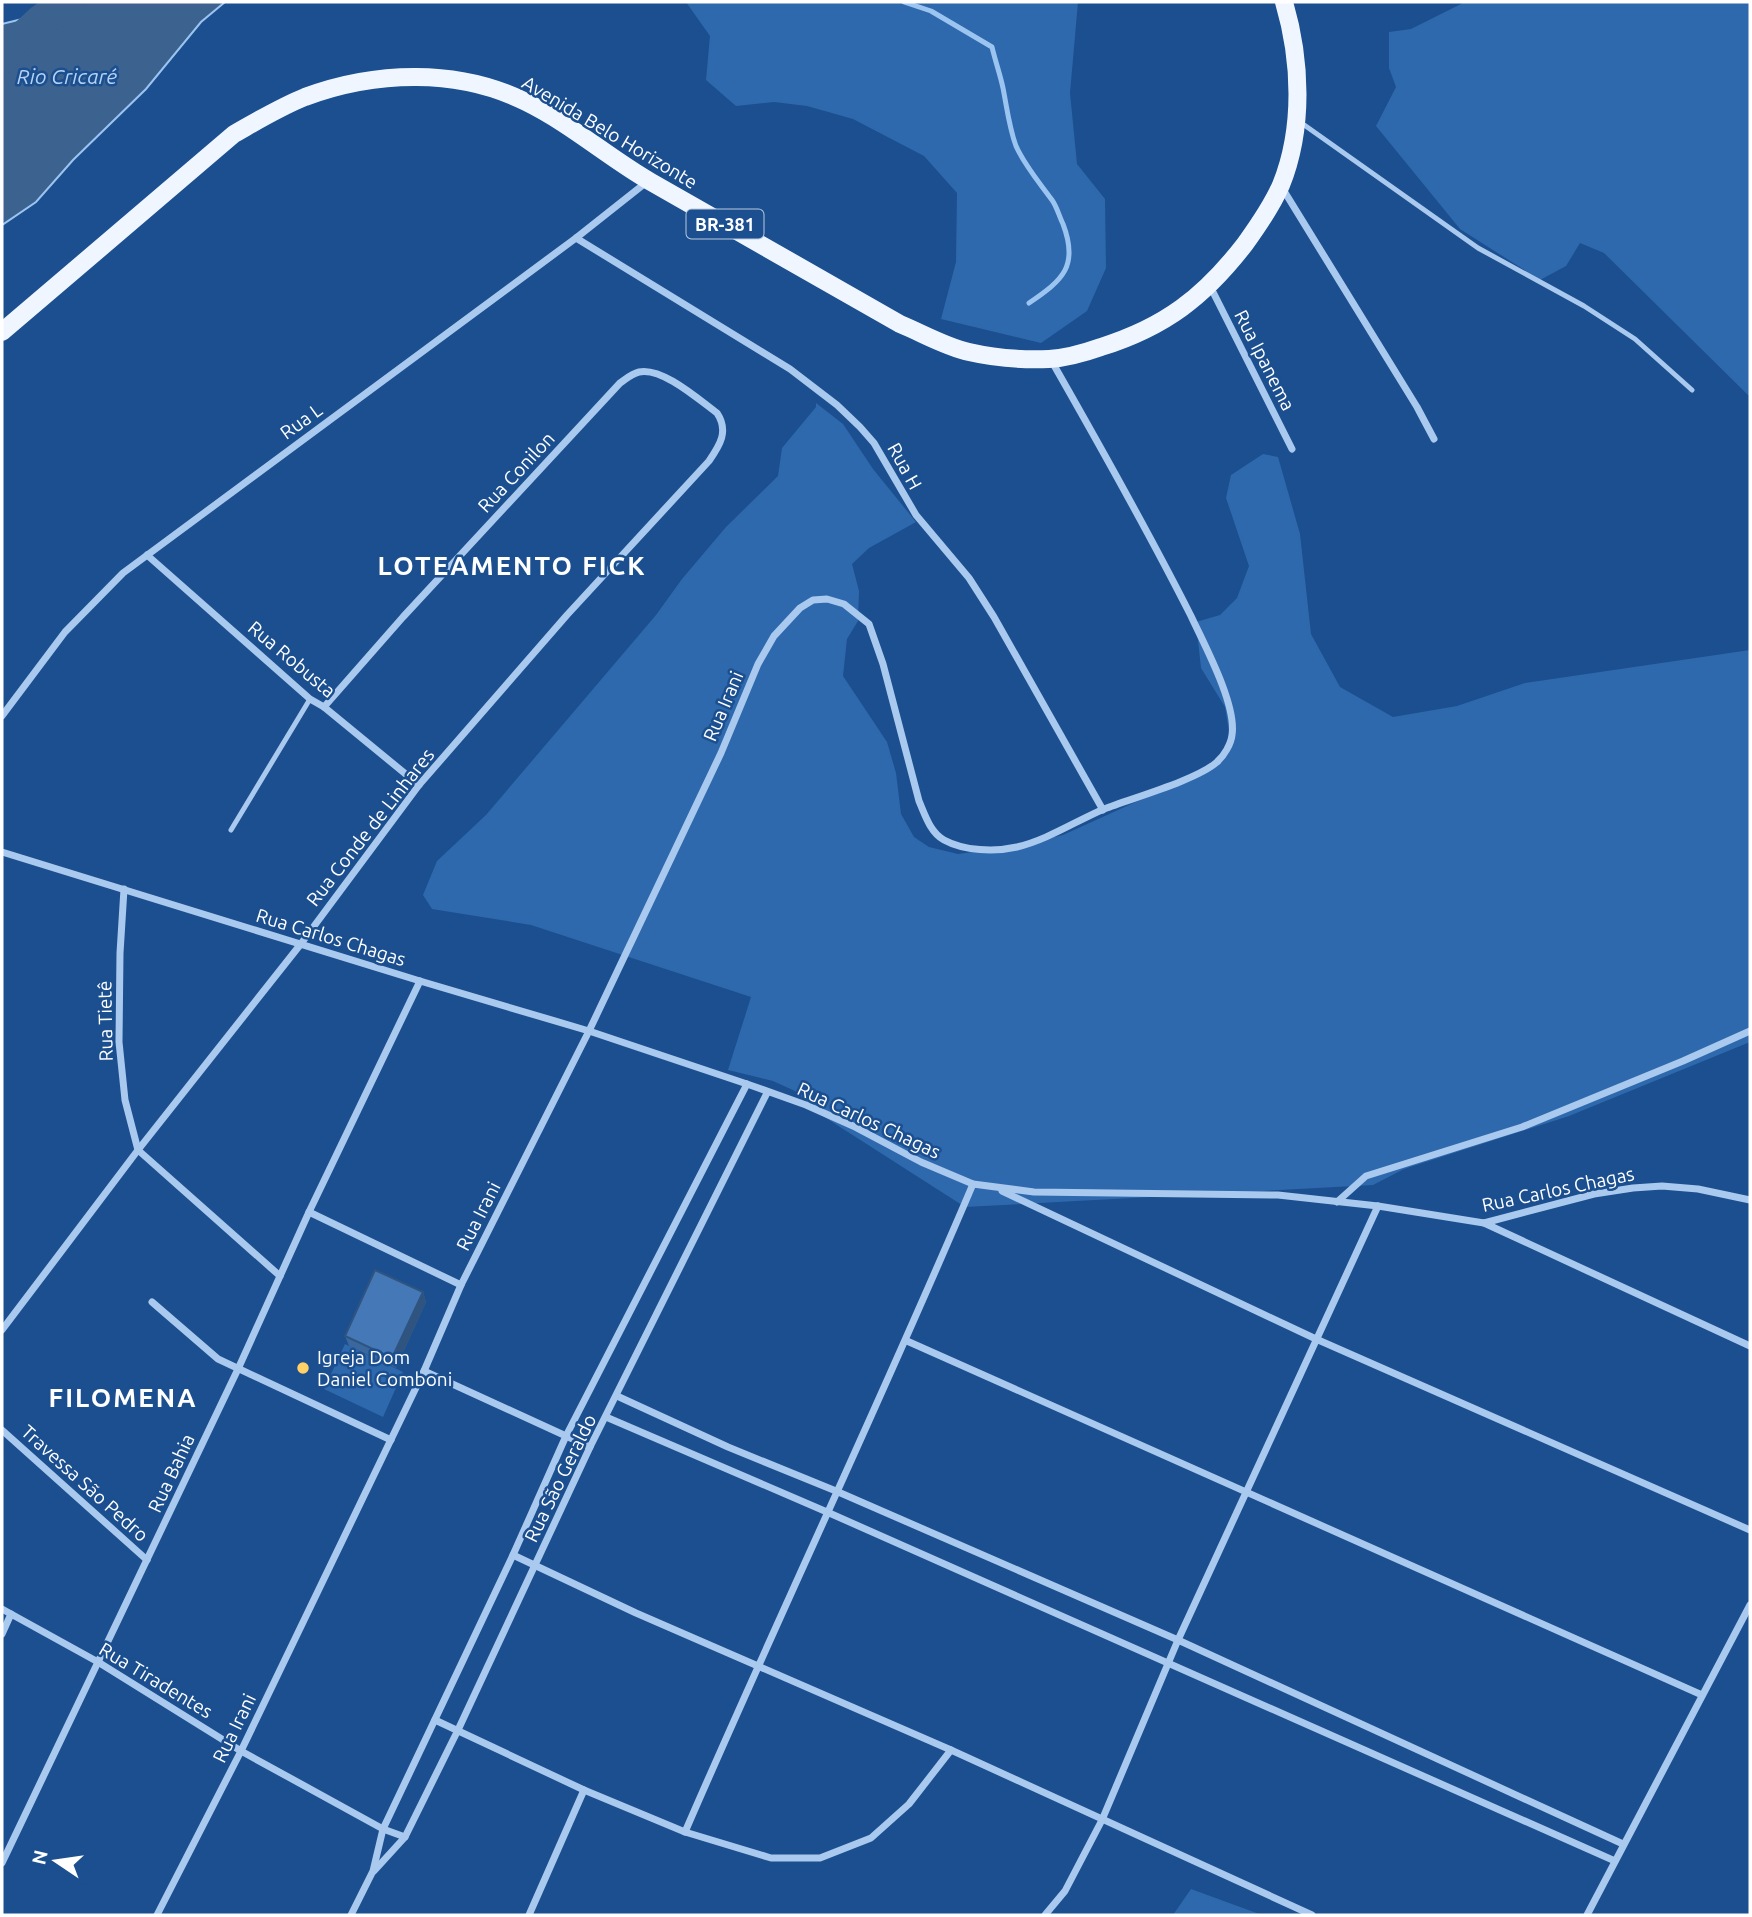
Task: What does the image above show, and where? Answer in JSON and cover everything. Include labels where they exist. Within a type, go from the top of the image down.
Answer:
[{"type":"main road","name":"Avenida Belo Horizonte","points":[[2,332],[234,134],[283,107],[347,83],[411,78],[447,79],[478,84],[526,102],[648,181],[900,324],[941,342],[968,352],[1008,358],[1050,359],[1076,355],[1124,340],[1171,318],[1210,286],[1261,222],[1281,185],[1291,151],[1298,100],[1293,34],[1284,2]]},
{"type":"street","name":"Rua L","points":[[2,716],[65,632],[123,573],[576,238],[648,181]]},
{"type":"street","points":[[1281,185],[1434,439]]},
{"type":"street","name":"Rua H","points":[[576,238],[790,369],[837,405],[860,427],[874,443],[916,514],[969,578],[995,617],[1103,810]]},
{"type":"street","name":"Rua Ipanema","points":[[1210,286],[1292,449]]},
{"type":"street","points":[[1050,359],[1147,529],[1207,649],[1231,712],[1231,741],[1216,762],[1200,772],[1103,810]]},
{"type":"street","name":"Rua Conilon","points":[[324,707],[431,587],[620,383],[632,374],[642,371],[660,375],[716,413],[721,420],[723,435],[709,461]]},
{"type":"street","name":"Rua Conde de Linhares","points":[[2,1330],[138,1150],[300,944],[419,785],[567,615],[709,461]]},
{"type":"street","name":"Rua Robusta","points":[[147,555],[310,699],[324,707],[419,785]]},
{"type":"street","name":"Rua Irani","points":[[157,1915],[242,1751],[424,1371],[461,1285],[589,1031],[721,753],[758,664],[774,636],[800,608],[813,600],[827,599],[844,604],[869,624],[883,664],[919,801],[936,835],[946,841],[966,848],[1017,847],[1103,810]]},
{"type":"street","name":"Rua Carlos Chagas","points":[[2,852],[589,1031],[747,1084],[806,1105],[853,1126],[920,1162],[973,1184],[1034,1192],[1278,1195],[1378,1206],[1484,1223],[1594,1194],[1633,1188],[1662,1186],[1698,1189],[1750,1200]]},
{"type":"street","name":"Rua Tietê","points":[[124,889],[120,953],[120,1042],[125,1100],[138,1150]]},
{"type":"street","name":"Rua Bahia","points":[[2,1863],[148,1560],[309,1212],[420,981]]},
{"type":"street","points":[[1336,1202],[1367,1176],[1522,1127],[1750,1031]]},
{"type":"street","name":"Rua São Geraldo","points":[[351,1915],[373,1871],[383,1829],[513,1555],[566,1436],[747,1084]]},
{"type":"street","name":"Rua São Geraldo","points":[[373,1871],[405,1838],[590,1447],[767,1093]]},
{"type":"street","points":[[138,1150],[280,1276]]},
{"type":"street","points":[[685,1832],[836,1491],[907,1340],[973,1184]]},
{"type":"street","points":[[996,1188],[1315,1339],[1750,1530]]},
{"type":"street","points":[[1045,1915],[1065,1891],[1102,1820],[1178,1640],[1378,1206]]},
{"type":"street","points":[[309,1212],[461,1285]]},
{"type":"street","points":[[1484,1223],[1750,1346]]},
{"type":"street","points":[[152,1301],[218,1359],[390,1440]]},
{"type":"street","points":[[907,1340],[1702,1695]]},
{"type":"street","points":[[424,1371],[590,1447]]},
{"type":"street","points":[[617,1396],[728,1447],[836,1491],[1178,1640],[1623,1844]]},
{"type":"street","points":[[606,1417],[1615,1861]]},
{"type":"street","name":"Travessa São Pedro","points":[[2,1430],[148,1560]]},
{"type":"street","points":[[513,1555],[757,1668],[951,1750],[1312,1915]]},
{"type":"street","points":[[1587,1915],[1750,1605]]},
{"type":"street","name":"Rua Tiradentes","points":[[2,1609],[98,1662],[242,1751],[383,1829],[405,1838]]},
{"type":"street","points":[[2,1634],[11,1614]]},
{"type":"street","points":[[435,1720],[584,1790],[685,1832],[771,1858],[820,1857],[871,1838],[909,1804],[951,1750]]},
{"type":"street","points":[[529,1915],[584,1790]]},
{"type":"lane","points":[[1296,118],[1478,248],[1584,306],[1635,339],[1692,390]]},
{"type":"lane","points":[[231,830],[310,699]]},
{"type":"shaded area","points":[[686,2],[1078,2],[1070,93],[1077,164],[1105,199],[1106,268],[1087,311],[1041,343],[941,319],[956,262],[957,193],[924,156],[853,119],[807,106],[774,102],[736,106],[706,80],[710,36]]},
{"type":"shaded area","points":[[1465,2],[1750,2],[1750,397],[1604,253],[1580,243],[1566,266],[1540,280],[1460,229],[1376,126],[1396,87],[1389,68],[1389,32],[1411,29]]},
{"type":"shaded area","points":[[816,403],[843,424],[873,469],[916,522],[869,548],[852,564],[859,591],[858,621],[847,639],[843,676],[887,742],[896,773],[901,814],[914,837],[929,847],[958,854],[1021,845],[1063,835],[1217,765],[1230,739],[1225,707],[1201,668],[1196,622],[1220,615],[1237,598],[1249,566],[1226,498],[1231,475],[1263,454],[1278,457],[1300,534],[1311,634],[1340,687],[1393,717],[1457,706],[1525,683],[1750,650],[1750,1042],[1569,1116],[1404,1169],[1373,1185],[965,1207],[826,1118],[795,1091],[773,1081],[728,1070],[751,997],[531,925],[432,909],[423,895],[437,861],[486,815],[656,615],[726,527],[778,476],[782,448],[816,407]]},
{"type":"shaded area","points":[[345,1344],[403,1372],[383,1417],[324,1389]]},
{"type":"shaded area","points":[[1191,1889],[1262,1915],[1173,1915]]},
{"type":"water","name":"Rio Cricaré","points":[[75,2],[225,2],[201,22],[146,89],[73,160],[36,202],[2,225],[2,24],[63,9]]},
{"type":"building","points":[[375,1270],[423,1292],[392,1358],[345,1336]]},
{"type":"waterway","name":"Rio Cricaré","points":[[2,57],[41,21],[68,2]]},
{"type":"waterway","points":[[904,2],[931,11],[992,47],[1016,146],[1054,203],[1068,239],[1069,251],[1065,271],[1051,287],[1029,303]]},
{"type":"place","name":"Igreja Dom Daniel Comboni","points":[[303,1368]]},
{"type":"district","name":"LOTEAMENTO FICK","points":[[512,565]]},
{"type":"district","name":"FILOMENA","points":[[123,1397]]}]
